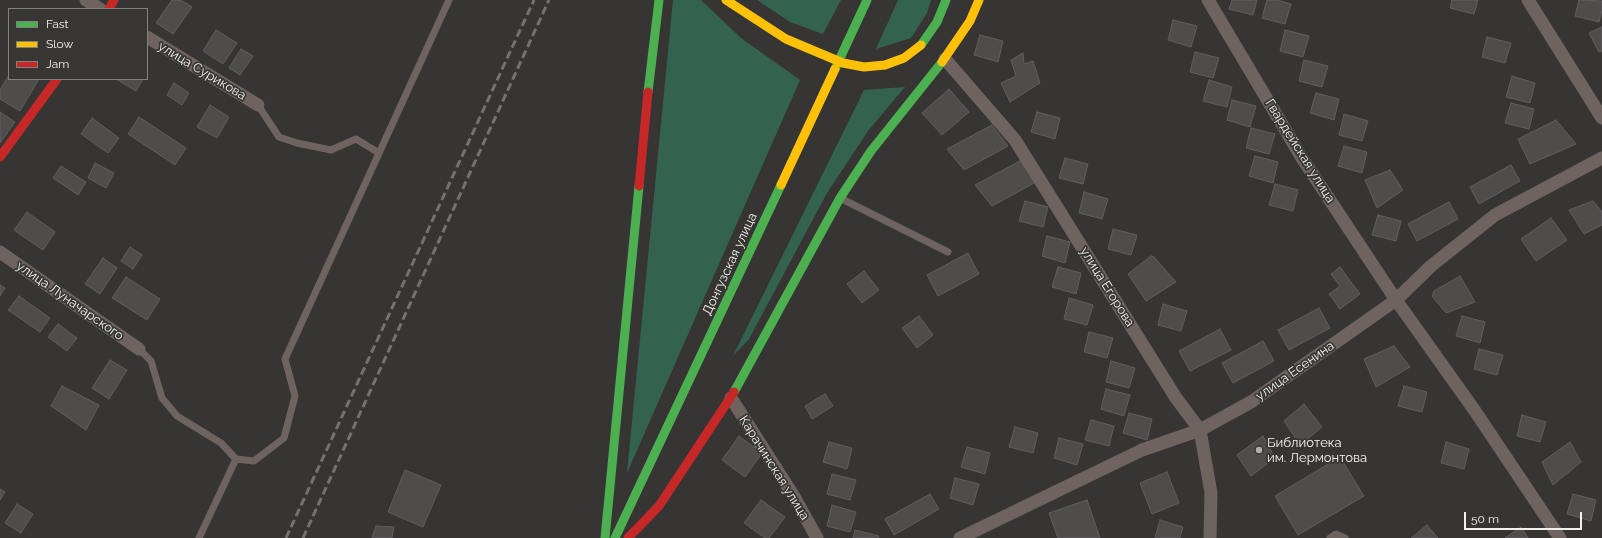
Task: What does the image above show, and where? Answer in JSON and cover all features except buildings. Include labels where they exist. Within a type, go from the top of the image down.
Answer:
[{"type":"main road","points":[[606,538],[652,42],[659,0]]},
{"type":"main road","points":[[726,0],[748,16],[786,39],[843,63],[864,67],[886,66],[904,58],[922,44],[937,22],[946,0]]},
{"type":"main road","name":"Донгузская улица","points":[[616,538],[867,0]]},
{"type":"main road","points":[[628,538],[659,506],[731,398],[840,198],[871,151],[945,59],[970,21],[979,0]]},
{"type":"main road","points":[[0,157],[56,80]]},
{"type":"street","points":[[86,0],[98,8]]},
{"type":"street","name":"Гвардейская улица","points":[[1208,0],[1302,158],[1396,300],[1475,411],[1560,538]]},
{"type":"street","points":[[1528,0],[1602,118]]},
{"type":"street","name":"улица Сурикова","points":[[148,39],[258,105]]},
{"type":"street","name":"улица Егорова","points":[[945,59],[1015,140],[1176,398],[1200,430],[1211,493],[1210,538]]},
{"type":"street","name":"улица Есенина","points":[[960,538],[1142,450],[1200,430],[1251,402],[1396,300],[1431,266],[1495,215],[1602,158]]},
{"type":"street","name":"улица Луначарского","points":[[0,252],[139,350]]},
{"type":"street","name":"Карачинская улица","points":[[731,398],[793,495],[817,538]]},
{"type":"lane","points":[[139,350],[151,361],[162,398],[176,416],[221,443],[236,459],[254,461],[284,438],[295,396],[285,359],[449,0]]},
{"type":"lane","points":[[258,105],[279,137],[297,143],[331,150],[356,139],[379,153]]},
{"type":"lane","points":[[840,198],[948,252]]},
{"type":"lane","points":[[199,538],[236,459]]},
{"type":"lane","points":[[1330,538],[1336,534],[1345,538]]},
{"type":"green space","points":[[673,0],[701,0],[741,38],[800,80],[627,473]]},
{"type":"green space","points":[[757,0],[841,0],[823,34],[790,22]]},
{"type":"green space","points":[[898,0],[931,0],[927,13],[911,38],[876,49]]},
{"type":"green space","points":[[905,87],[868,131],[827,193],[749,339],[733,356],[864,90]]},
{"type":"railway","points":[[286,538],[534,0]]},
{"type":"railway","points":[[303,538],[549,0]]},
{"type":"traffic: fast","points":[[648,92],[659,0]]},
{"type":"traffic: fast","points":[[835,69],[867,0]]},
{"type":"traffic: fast","points":[[921,45],[937,22],[946,0]]},
{"type":"traffic: fast","points":[[734,392],[840,198],[871,151],[942,62]]},
{"type":"traffic: fast","points":[[615,538],[781,185]]},
{"type":"traffic: fast","points":[[605,538],[639,186]]},
{"type":"traffic: slow","points":[[726,0],[786,39],[843,63],[864,67],[885,65],[904,58],[921,45]]},
{"type":"traffic: slow","points":[[942,62],[970,21],[979,0]]},
{"type":"traffic: slow","points":[[781,185],[835,69]]},
{"type":"traffic: jam","points":[[110,8],[114,0]]},
{"type":"traffic: jam","points":[[0,157],[56,80]]},
{"type":"traffic: jam","points":[[639,186],[648,92]]},
{"type":"traffic: jam","points":[[628,538],[659,506],[734,392]]},
{"type":"place","name":"Библиотека им. Лермонтова","points":[[1259,450]]}]
